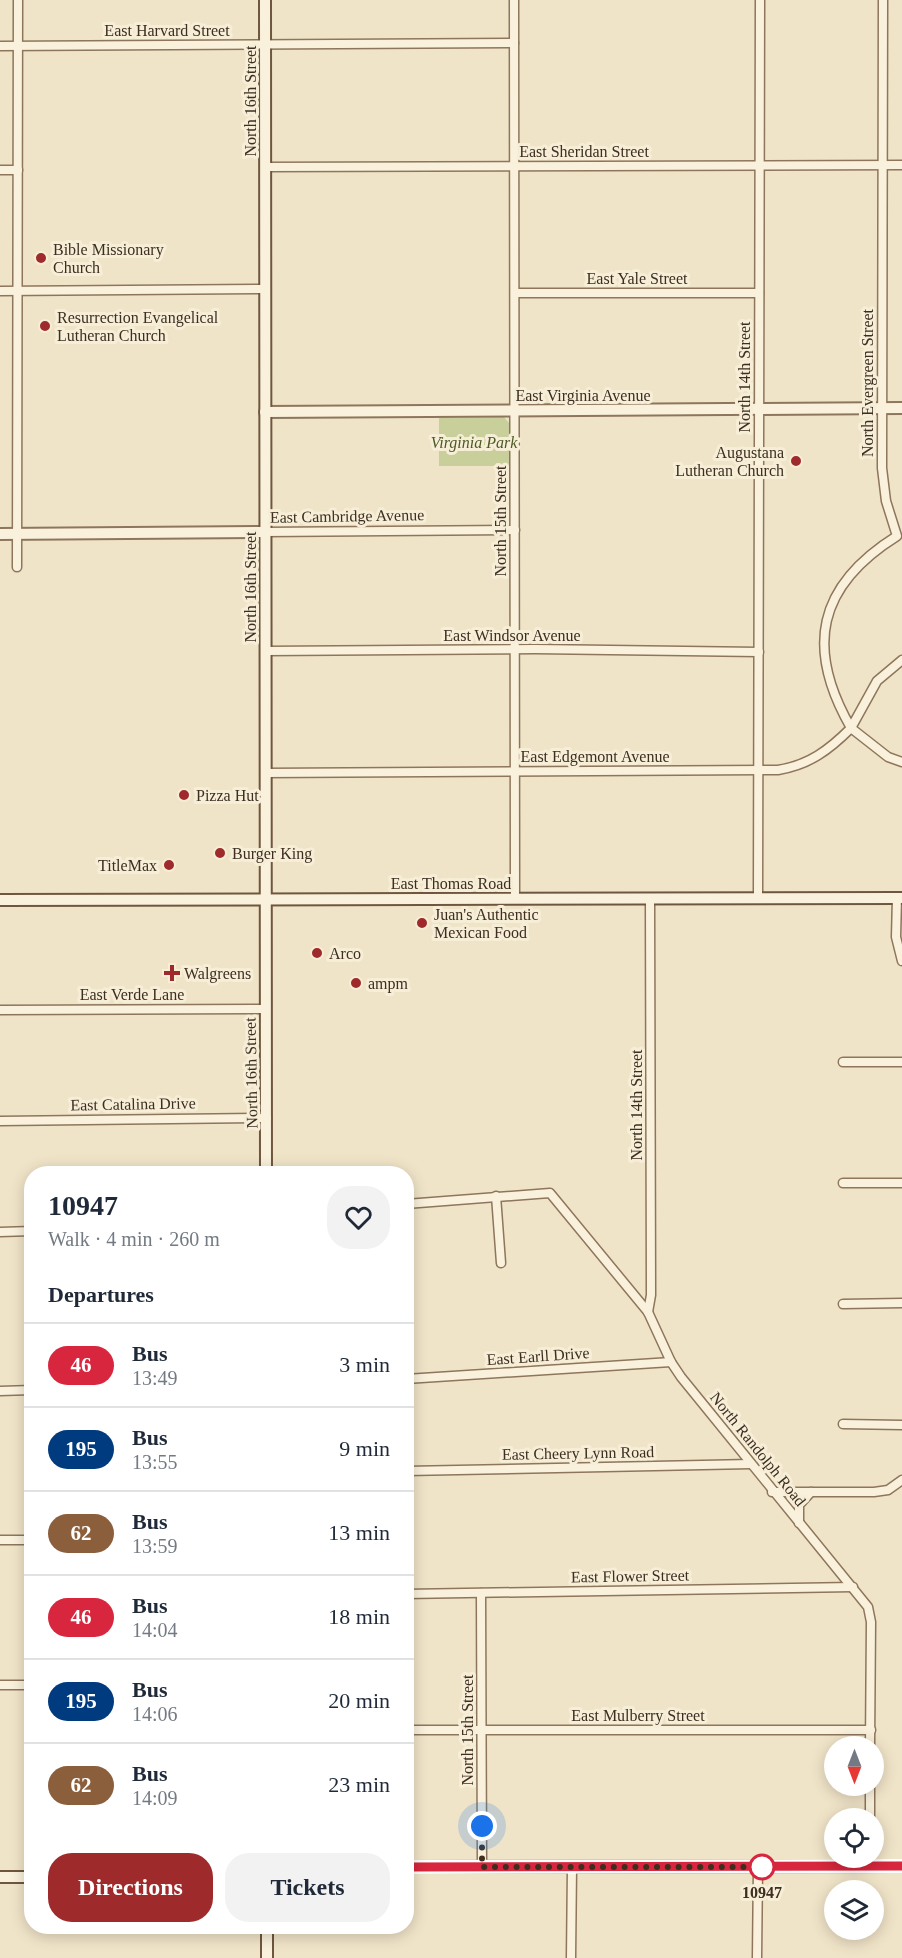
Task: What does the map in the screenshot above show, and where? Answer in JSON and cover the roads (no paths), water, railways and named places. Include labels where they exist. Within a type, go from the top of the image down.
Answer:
[{"type":"main road","name":"North 16th Street","points":[[265,0],[264,898],[266,1166]]},
{"type":"main road","name":"East Virginia Avenue","points":[[265,412],[902,408]]},
{"type":"main road","name":"East Cambridge Avenue","points":[[0,534],[265,532]]},
{"type":"main road","name":"East Thomas Road","points":[[0,900],[899,898]]},
{"type":"main road","points":[[414,1867],[758,1867],[824,1863]]},
{"type":"main road","points":[[884,1863],[902,1866]]},
{"type":"main road","points":[[0,1877],[24,1877]]},
{"type":"main road","points":[[267,1934],[267,1958]]},
{"type":"street","points":[[17,567],[18,0]]},
{"type":"street","name":"North 15th Street","points":[[514,0],[515,898]]},
{"type":"street","name":"North 14th Street","points":[[758,898],[760,0]]},
{"type":"street","name":"North Evergreen Street","points":[[851,728],[833,694],[825,667],[822,643],[828,614],[856,567],[877,549],[900,536],[883,484],[883,0]]},
{"type":"street","name":"East Harvard Street","points":[[0,46],[514,44]]},
{"type":"street","name":"East Sheridan Street","points":[[265,167],[902,165]]},
{"type":"street","points":[[0,170],[18,170]]},
{"type":"street","points":[[0,291],[266,290]]},
{"type":"street","name":"East Yale Street","points":[[515,293],[759,293]]},
{"type":"street","name":"East Cambridge Avenue","points":[[265,532],[515,530]]},
{"type":"street","name":"East Windsor Avenue","points":[[266,651],[759,652]]},
{"type":"street","points":[[902,660],[877,681],[851,728],[888,757],[902,762]]},
{"type":"street","name":"East Edgemont Avenue","points":[[265,773],[759,771],[798,767],[831,748],[851,728]]},
{"type":"street","name":"North 14th Street","points":[[648,1312],[651,1295],[650,898]]},
{"type":"street","points":[[899,898],[896,938],[902,961]]},
{"type":"street","name":"East Verde Lane","points":[[0,1010],[265,1009]]},
{"type":"street","points":[[843,1062],[902,1062]]},
{"type":"street","name":"East Catalina Drive","points":[[0,1121],[267,1118]]},
{"type":"street","points":[[843,1183],[902,1183]]},
{"type":"street","name":"North Randolph Road","points":[[496,1196],[550,1193],[648,1312],[671,1362],[772,1492],[853,1587],[870,1614],[870,1736]]},
{"type":"street","points":[[414,1202],[496,1196],[501,1263]]},
{"type":"street","points":[[0,1232],[24,1231]]},
{"type":"street","points":[[843,1304],[902,1302]]},
{"type":"street","name":"East Earll Drive","points":[[414,1378],[671,1362]]},
{"type":"street","points":[[0,1390],[24,1390]]},
{"type":"street","points":[[843,1424],[902,1425]]},
{"type":"street","name":"East Cheery Lynn Road","points":[[414,1471],[751,1464]]},
{"type":"street","points":[[772,1492],[874,1492],[888,1490],[902,1480]]},
{"type":"street","points":[[799,1523],[799,1504],[810,1492]]},
{"type":"street","points":[[0,1540],[24,1540]]},
{"type":"street","name":"East Flower Street","points":[[414,1594],[853,1587]]},
{"type":"street","name":"North 15th Street","points":[[481,1593],[482,1867]]},
{"type":"street","points":[[0,1685],[24,1685]]},
{"type":"street","name":"East Mulberry Street","points":[[414,1730],[870,1730]]},
{"type":"street","points":[[571,1958],[572,1867]]},
{"type":"street","points":[[757,1958],[758,1867]]},
{"type":"place","name":"Bible Missionary Church","points":[[41,258]]},
{"type":"place","name":"Resurrection Evangelical Lutheran Church","points":[[45,326]]},
{"type":"place","name":"Augustana Lutheran Church","points":[[796,461]]},
{"type":"place","name":"Pizza Hut","points":[[184,795]]},
{"type":"place","name":"Burger King","points":[[220,853]]},
{"type":"place","name":"TitleMax","points":[[169,865]]},
{"type":"place","name":"Juan's Authentic Mexican Food","points":[[422,923]]},
{"type":"place","name":"Arco","points":[[317,953]]},
{"type":"place","name":"Walgreens","points":[[172,973]]},
{"type":"place","name":"ampm","points":[[356,983]]},
{"type":"place","name":"10947","points":[[762,1867]]},
{"type":"park label","name":"Virginia Park","points":[[474,442]]}]
